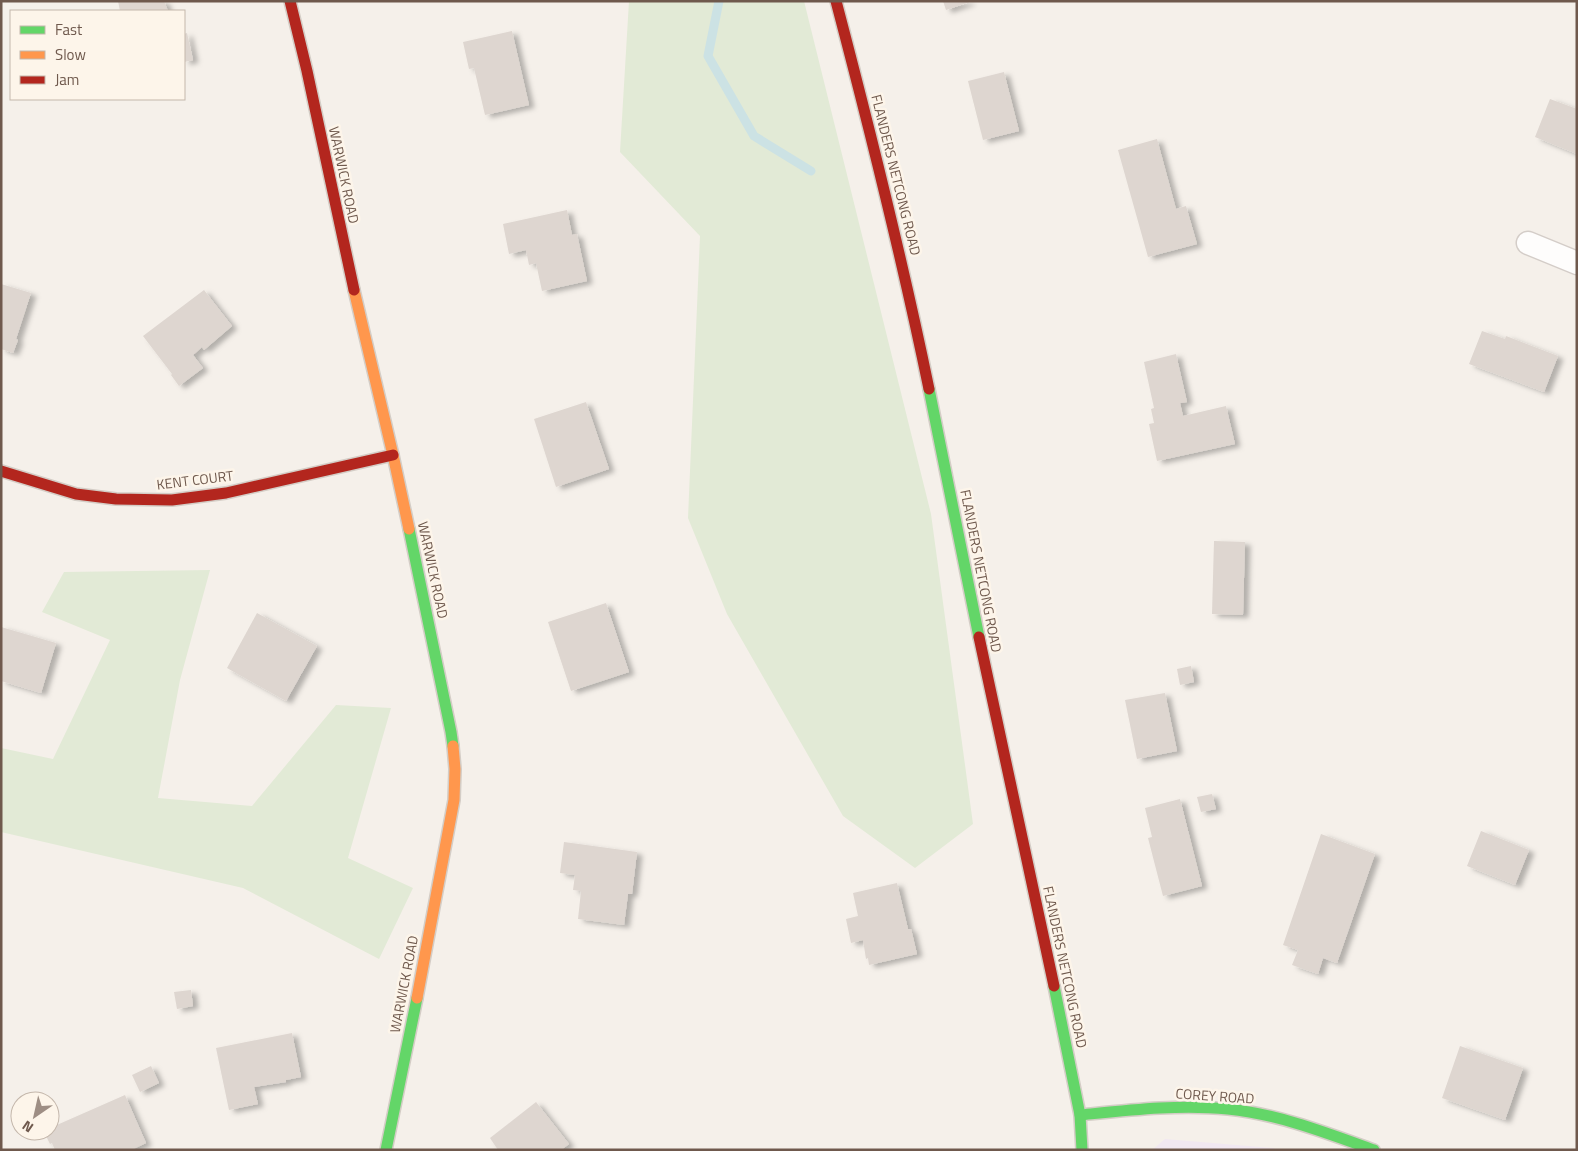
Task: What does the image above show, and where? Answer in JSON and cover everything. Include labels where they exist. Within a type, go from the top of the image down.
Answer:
[{"type":"street","name":"WARWICK ROAD","points":[[290,1],[307,71],[343,245],[393,455],[452,732],[455,769],[454,800],[423,971],[386,1150]]},
{"type":"street","name":"FLANDERS NETCONG ROAD","points":[[836,1],[878,156],[916,325],[987,674],[1071,1066],[1080,1115],[1082,1150]]},
{"type":"street","points":[[1528,243],[1577,263]]},
{"type":"street","name":"KENT COURT","points":[[1,471],[76,494],[116,500],[172,500],[226,493],[393,455]]},
{"type":"street","name":"COREY ROAD","points":[[1080,1115],[1182,1107],[1228,1109],[1258,1114],[1337,1136],[1374,1150]]},
{"type":"shaded area","points":[[1165,1139],[1273,1148],[1278,1150],[1152,1150]]},
{"type":"green space","points":[[629,1],[804,1],[931,514],[973,824],[915,868],[843,816],[727,614],[688,518],[700,236],[620,152]]},
{"type":"green space","points":[[210,570],[180,680],[158,798],[252,806],[336,705],[391,708],[348,858],[413,888],[379,959],[243,888],[1,832],[1,748],[53,759],[110,640],[42,612],[64,572]]},
{"type":"building","points":[[118,1],[164,1],[168,10],[120,10]]},
{"type":"building","points":[[943,1],[970,1],[970,2],[946,10]]},
{"type":"building","points":[[512,31],[529,105],[485,115],[474,68],[469,69],[463,42]]},
{"type":"building","points":[[187,33],[193,60],[185,62],[185,34]]},
{"type":"building","points":[[1004,72],[1019,131],[983,140],[968,81]]},
{"type":"building","points":[[1550,99],[1577,109],[1577,154],[1535,137]]},
{"type":"building","points":[[1157,139],[1176,209],[1186,206],[1197,244],[1148,257],[1118,150]]},
{"type":"building","points":[[567,210],[572,235],[577,234],[587,281],[542,291],[536,263],[529,265],[526,250],[509,254],[503,224]]},
{"type":"building","points":[[1,284],[31,293],[13,353],[1,349]]},
{"type":"building","points":[[204,290],[232,326],[204,350],[202,347],[193,355],[203,368],[179,386],[143,336]]},
{"type":"building","points":[[1482,331],[1505,339],[1506,336],[1558,356],[1544,392],[1469,364]]},
{"type":"building","points":[[1176,354],[1187,402],[1180,403],[1183,416],[1226,406],[1235,444],[1157,461],[1149,424],[1154,423],[1151,409],[1154,408],[1144,362]]},
{"type":"building","points":[[586,402],[609,469],[556,487],[534,419]]},
{"type":"building","points":[[1214,541],[1245,542],[1243,615],[1212,614]]},
{"type":"building","points":[[606,603],[629,672],[571,691],[548,622]]},
{"type":"building","points":[[257,613],[317,646],[286,701],[227,668]]},
{"type":"building","points":[[1,627],[56,643],[41,693],[1,681]]},
{"type":"building","points":[[1191,666],[1194,682],[1180,685],[1177,669]]},
{"type":"building","points":[[1165,693],[1177,751],[1137,759],[1125,700]]},
{"type":"building","points":[[1212,794],[1216,809],[1201,812],[1197,797]]},
{"type":"building","points":[[1180,799],[1202,886],[1163,896],[1148,838],[1152,837],[1145,808]]},
{"type":"building","points":[[1481,831],[1529,850],[1515,885],[1467,866]]},
{"type":"building","points":[[1321,834],[1375,854],[1337,963],[1323,958],[1318,974],[1292,965],[1298,950],[1283,945]]},
{"type":"building","points":[[564,842],[637,852],[632,894],[628,894],[624,925],[578,919],[581,891],[573,890],[575,875],[560,873]]},
{"type":"building","points":[[897,883],[908,929],[911,929],[917,954],[869,965],[868,958],[866,959],[863,940],[851,943],[846,919],[858,916],[853,893]]},
{"type":"building","points":[[191,990],[193,1006],[177,1009],[174,992]]},
{"type":"building","points":[[292,1033],[301,1077],[286,1080],[286,1082],[254,1087],[258,1104],[229,1110],[216,1048]]},
{"type":"building","points":[[1460,1046],[1523,1068],[1505,1120],[1442,1098]]},
{"type":"building","points":[[151,1066],[159,1083],[140,1092],[132,1075]]},
{"type":"building","points":[[125,1095],[146,1143],[131,1150],[55,1150],[52,1143],[50,1144],[48,1141],[60,1141],[60,1124]]},
{"type":"building","points":[[536,1102],[569,1144],[561,1150],[498,1150],[490,1138]]},
{"type":"waterway","points":[[719,1],[708,56],[754,136],[811,171]]},
{"type":"traffic: fast","points":[[929,389],[979,637]]},
{"type":"traffic: fast","points":[[409,529],[453,746]]},
{"type":"traffic: fast","points":[[1054,986],[1080,1115],[1082,1150]]},
{"type":"traffic: fast","points":[[386,1150],[417,998]]},
{"type":"traffic: fast","points":[[1080,1115],[1173,1107],[1228,1109],[1284,1120],[1374,1150]]},
{"type":"traffic: slow","points":[[354,290],[409,529]]},
{"type":"traffic: slow","points":[[417,998],[454,800],[455,769],[453,746]]},
{"type":"traffic: jam","points":[[290,1],[354,290]]},
{"type":"traffic: jam","points":[[836,1],[885,194],[929,389]]},
{"type":"traffic: jam","points":[[1,471],[76,494],[116,499],[172,500],[226,493],[393,455]]},
{"type":"traffic: jam","points":[[979,637],[1054,986]]}]
